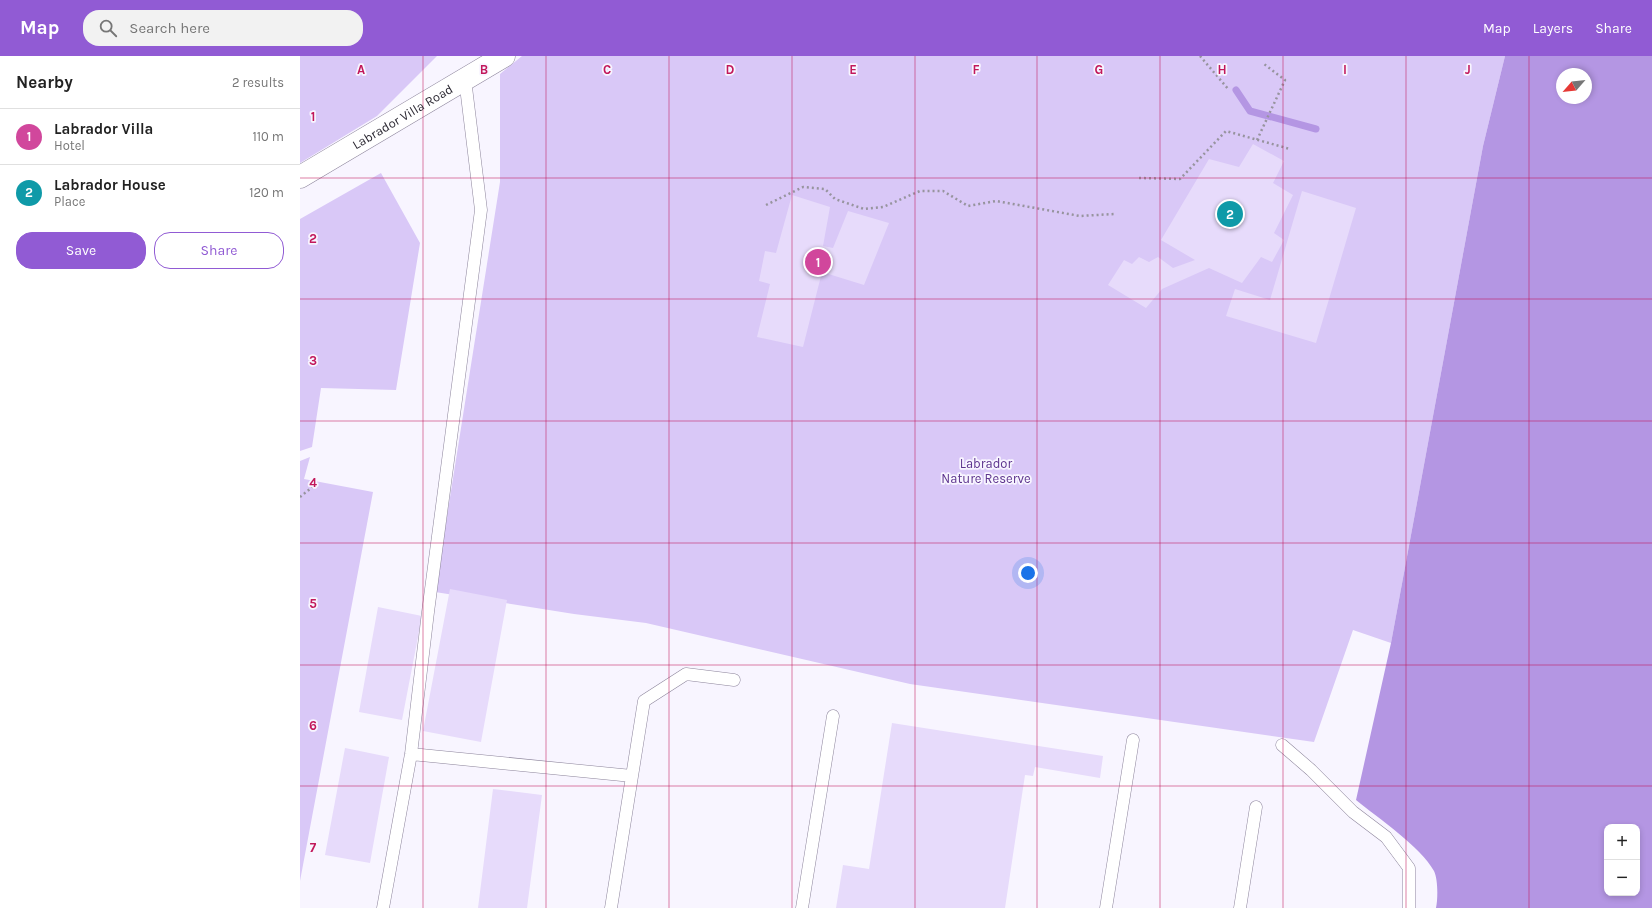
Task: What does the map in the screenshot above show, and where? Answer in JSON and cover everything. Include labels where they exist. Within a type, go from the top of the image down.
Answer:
[{"type":"street","name":"Labrador Villa Road","points":[[300,177],[504,56]]},
{"type":"lane","points":[[383,908],[411,754],[428,612],[481,210],[465,79]]},
{"type":"lane","points":[[611,908],[644,701],[686,674],[734,680]]},
{"type":"lane","points":[[802,908],[833,716]]},
{"type":"lane","points":[[1106,908],[1133,740]]},
{"type":"lane","points":[[1282,745],[1311,770],[1353,812],[1386,837],[1409,868],[1409,908]]},
{"type":"lane","points":[[411,754],[632,776]]},
{"type":"lane","points":[[1240,908],[1256,807]]},
{"type":"path","points":[[1200,56],[1229,90]]},
{"type":"path","points":[[1257,140],[1285,80],[1264,64]]},
{"type":"path","points":[[1139,178],[1180,179],[1226,131],[1290,149]]},
{"type":"path","points":[[766,205],[803,187],[825,189],[835,199],[864,210],[883,207],[920,191],[943,192],[968,206],[996,201],[1080,216],[1114,214]]},
{"type":"path","points":[[300,497],[316,484]]},
{"type":"green space","points":[[300,56],[437,56],[377,116],[300,163]]},
{"type":"green space","name":"Labrador Nature Reserve","points":[[522,56],[1505,56],[1483,146],[1391,643],[1353,630],[1314,742],[910,684],[646,623],[574,614],[435,592],[500,182],[500,74]]},
{"type":"green space","points":[[381,173],[420,243],[396,390],[321,388],[312,447],[300,451],[300,219]]},
{"type":"green space","points":[[310,457],[304,479],[373,492],[300,881],[300,461]]},
{"type":"shaded area","points":[[1505,56],[1652,56],[1652,908],[1436,908],[1437,884],[1434,871],[1428,862],[1419,852],[1387,824],[1356,800],[1391,643],[1483,146]]},
{"type":"building","points":[[1253,144],[1284,161],[1273,183],[1293,195],[1274,233],[1284,240],[1272,262],[1261,257],[1242,283],[1209,268],[1162,289],[1146,308],[1108,285],[1124,260],[1132,264],[1139,257],[1149,262],[1158,257],[1173,268],[1195,260],[1161,240],[1209,159],[1239,167]]},
{"type":"building","points":[[1302,191],[1356,208],[1316,343],[1226,316],[1235,289],[1270,300]]},
{"type":"building","points":[[792,195],[830,207],[823,246],[833,248],[848,211],[889,223],[864,285],[822,272],[803,347],[757,337],[770,284],[759,281],[765,251],[776,253]]},
{"type":"building","points":[[450,589],[507,600],[481,742],[423,731]]},
{"type":"building","points":[[378,607],[422,616],[402,720],[359,712]]},
{"type":"building","points":[[892,723],[1103,756],[1100,778],[1035,767],[1033,776],[1025,775],[1005,908],[836,908],[843,865],[869,869]]},
{"type":"building","points":[[345,748],[389,757],[370,863],[325,855]]},
{"type":"building","points":[[493,789],[542,795],[527,908],[478,908]]},
{"type":"waterway","points":[[1236,90],[1250,111],[1316,129]]},
{"type":"place","name":"Labrador House","points":[[1230,214]]},
{"type":"place","name":"Labrador Villa","points":[[818,262]]}]
